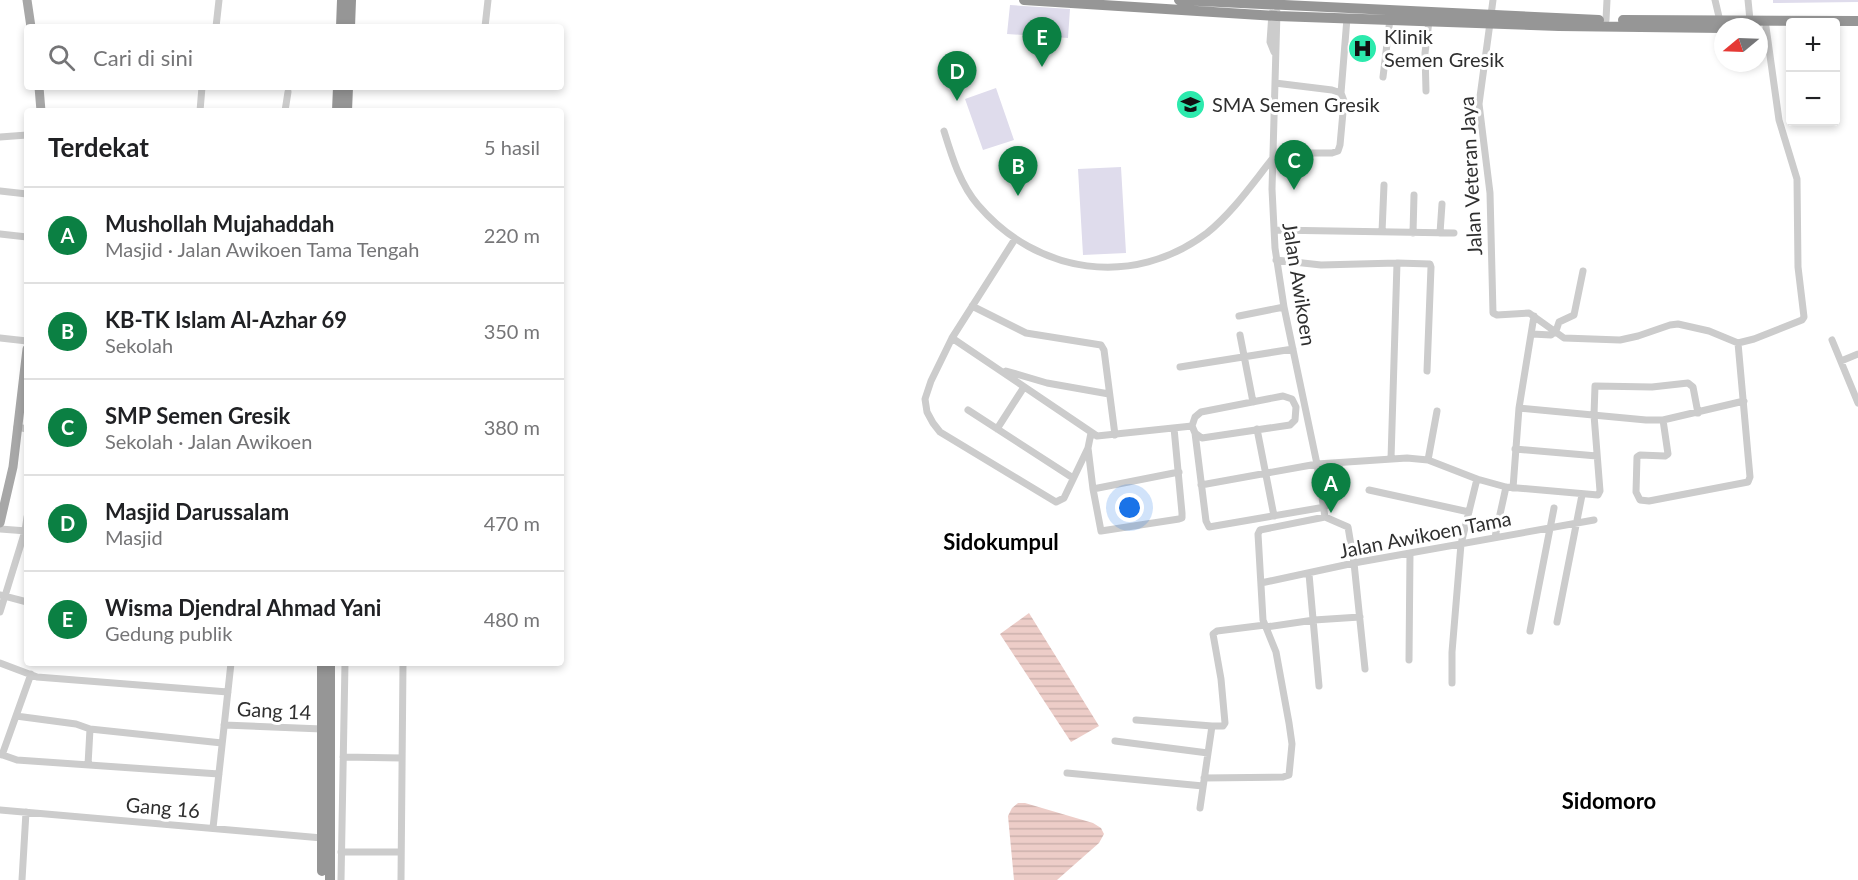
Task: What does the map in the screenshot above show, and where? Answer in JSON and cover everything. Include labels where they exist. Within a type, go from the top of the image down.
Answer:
[{"type":"highway","points":[[341,24],[342,0]]},
{"type":"highway","points":[[350,24],[351,0]]},
{"type":"highway","points":[[1024,0],[1275,8],[1667,28],[1714,25]]},
{"type":"highway","points":[[1179,0],[1275,8],[1347,18],[1429,21],[1606,20],[1714,24]]},
{"type":"highway","points":[[1840,24],[1858,21]]},
{"type":"highway","points":[[1768,25],[1786,25]]},
{"type":"highway","points":[[1840,25],[1858,28]]},
{"type":"highway","points":[[1768,26],[1786,27]]},
{"type":"highway","points":[[337,108],[338,90]]},
{"type":"highway","points":[[347,108],[348,90]]},
{"type":"highway","points":[[323,666],[326,677]]},
{"type":"highway","points":[[329,666],[326,677],[326,694],[330,880]]},
{"type":"highway","points":[[322,880],[322,729],[326,694]]},
{"type":"main road","points":[[27,0],[31,24]]},
{"type":"main road","points":[[39,90],[41,108]]},
{"type":"main road","points":[[0,523],[22,428],[24,395]]},
{"type":"street","points":[[216,24],[219,0]]},
{"type":"street","points":[[485,24],[488,0]]},
{"type":"street","points":[[1491,19],[1493,0]]},
{"type":"street","points":[[1606,0],[1606,20]]},
{"type":"street","points":[[1715,0],[1720,18]]},
{"type":"street","points":[[1748,0],[1755,18]]},
{"type":"street","name":"Jalan Awikoen","points":[[1275,8],[1272,189],[1276,261],[1317,464],[1325,507],[1324,517]]},
{"type":"street","points":[[1299,153],[1338,151],[1344,101],[1341,93],[1347,18]]},
{"type":"street","points":[[1383,77],[1390,19]]},
{"type":"street","name":"Jalan Veteran Jaya","points":[[1491,19],[1479,104],[1490,193],[1492,311],[1496,315],[1521,313],[1534,316]]},
{"type":"street","points":[[1426,91],[1425,53],[1429,21]]},
{"type":"street","points":[[1495,537],[1509,488],[1534,316],[1564,338],[1620,340],[1678,324],[1709,331],[1738,343],[1754,339],[1802,320],[1804,317],[1798,267],[1797,179],[1779,120],[1768,70]]},
{"type":"street","points":[[1275,83],[1341,93]]},
{"type":"street","points":[[200,108],[202,90]]},
{"type":"street","points":[[285,108],[288,92]]},
{"type":"street","points":[[944,131],[958,173],[978,205],[1015,239],[1034,250],[1067,263],[1086,267],[1127,267],[1150,261],[1184,247],[1207,233],[1238,204],[1273,158]]},
{"type":"street","points":[[0,137],[24,135]]},
{"type":"street","points":[[1382,232],[1384,185]]},
{"type":"street","points":[[0,191],[24,194]]},
{"type":"street","points":[[1413,233],[1414,195]]},
{"type":"street","points":[[1440,232],[1442,204]]},
{"type":"street","points":[[1274,230],[1454,233]]},
{"type":"street","points":[[0,234],[24,237]]},
{"type":"street","points":[[1015,239],[952,338],[931,381],[925,399],[927,412],[940,432],[1052,502],[1064,498],[1088,448],[1091,433]]},
{"type":"street","points":[[1276,261],[1321,265],[1429,263],[1431,265],[1427,371]]},
{"type":"street","points":[[1391,459],[1397,263]]},
{"type":"street","points":[[1532,334],[1547,336],[1556,331],[1559,322],[1574,315],[1583,271]]},
{"type":"street","points":[[972,306],[1026,333],[1101,345],[1104,350],[1115,435]]},
{"type":"street","points":[[1239,316],[1284,308]]},
{"type":"street","points":[[1240,335],[1253,402]]},
{"type":"street","points":[[0,338],[24,341]]},
{"type":"street","points":[[952,338],[1091,433],[1102,437],[1174,428],[1194,429],[1202,438],[1290,425],[1295,420],[1296,407],[1292,399],[1286,396],[1201,412],[1195,417],[1194,429],[1206,521],[1209,527],[1325,507]]},
{"type":"street","points":[[1832,340],[1858,403]]},
{"type":"street","points":[[1663,420],[1668,454],[1637,457],[1636,492],[1642,501],[1748,482],[1750,477],[1738,343]]},
{"type":"street","points":[[1180,367],[1293,349]]},
{"type":"street","points":[[1841,361],[1858,354]]},
{"type":"street","points":[[1000,369],[1047,383],[1108,394]]},
{"type":"street","points":[[1850,384],[1858,381]]},
{"type":"street","points":[[1201,485],[1317,464],[1391,459],[1428,460],[1477,479],[1509,488],[1582,495],[1600,494],[1594,415],[1595,387],[1598,385],[1652,387],[1688,383],[1693,387],[1698,412]]},
{"type":"street","points":[[997,429],[1024,387]]},
{"type":"street","points":[[1519,408],[1663,420],[1744,401]]},
{"type":"street","points":[[1296,407],[1304,405]]},
{"type":"street","points":[[968,410],[1073,477]]},
{"type":"street","points":[[1428,460],[1437,411]]},
{"type":"street","points":[[1088,448],[1101,531],[1179,519],[1182,518],[1182,513],[1174,428]]},
{"type":"street","points":[[1257,429],[1274,516]]},
{"type":"street","points":[[1515,449],[1597,456]]},
{"type":"street","points":[[1093,489],[1179,472]]},
{"type":"street","points":[[1452,683],[1452,652],[1461,544],[1477,479]]},
{"type":"street","points":[[1370,490],[1469,512]]},
{"type":"street","points":[[1557,622],[1582,495]]},
{"type":"street","points":[[1530,631],[1554,508]]},
{"type":"street","points":[[1067,773],[1203,782],[1289,775],[1292,744],[1289,723],[1276,651],[1262,612],[1258,534],[1260,530],[1324,517],[1348,527],[1365,669]]},
{"type":"street","name":"Jalan Awikoen Tama","points":[[1261,583],[1354,563],[1594,520]]},
{"type":"street","points":[[0,529],[24,531]]},
{"type":"street","points":[[0,612],[3,596],[24,537]]},
{"type":"street","points":[[1409,660],[1410,553]]},
{"type":"street","points":[[1309,574],[1319,686]]},
{"type":"street","points":[[3,596],[24,601]]},
{"type":"street","points":[[1137,720],[1212,726],[1223,726],[1226,723],[1213,633],[1314,620],[1360,617]]},
{"type":"street","points":[[0,663],[37,676],[228,692]]},
{"type":"street","points":[[213,828],[231,666]]},
{"type":"street","points":[[341,880],[345,666]]},
{"type":"street","points":[[401,880],[403,666]]},
{"type":"street","points":[[31,674],[1,755],[17,760],[219,774]]},
{"type":"street","points":[[16,716],[76,723],[90,729],[222,743]]},
{"type":"street","name":"Gang 14","points":[[224,725],[322,729]]},
{"type":"street","points":[[1200,808],[1212,726]]},
{"type":"street","points":[[88,765],[90,729]]},
{"type":"street","points":[[1115,741],[1208,753]]},
{"type":"street","points":[[343,757],[402,758]]},
{"type":"street","name":"Gang 16","points":[[0,810],[322,838]]},
{"type":"street","points":[[22,880],[26,812]]},
{"type":"street","points":[[341,852],[401,852]]},
{"type":"shaded area","points":[[1773,0],[1858,0],[1858,2],[1773,3]]},
{"type":"shaded area","points":[[1010,5],[1070,9],[1068,38],[1007,34]]},
{"type":"shaded area","points":[[996,88],[1014,140],[983,150],[965,99]]},
{"type":"shaded area","points":[[1121,167],[1126,253],[1083,255],[1078,169]]},
{"type":"shaded area","points":[[1029,613],[1099,726],[1071,742],[1000,634]]},
{"type":"shaded area","points":[[1018,803],[1025,803],[1093,823],[1101,828],[1104,834],[1099,843],[1057,880],[1014,880],[1008,816]]},
{"type":"place","name":"Klinik Semen Gresik","points":[[1363,48]]},
{"type":"place","name":"Wisma Djendral Ahmad Yani","points":[[1042,67]]},
{"type":"place","name":"Masjid Darussalam","points":[[957,101]]},
{"type":"place","name":"SMA Semen Gresik","points":[[1191,104]]},
{"type":"place","name":"SMP Semen Gresik","points":[[1294,190]]},
{"type":"place","name":"KB-TK Islam Al-Azhar 69","points":[[1018,196]]},
{"type":"place","name":"Mushollah Mujahaddah","points":[[1331,513]]},
{"type":"district","name":"Sidokumpul","points":[[1001,541]]},
{"type":"district","name":"Sidomoro","points":[[1609,800]]}]
